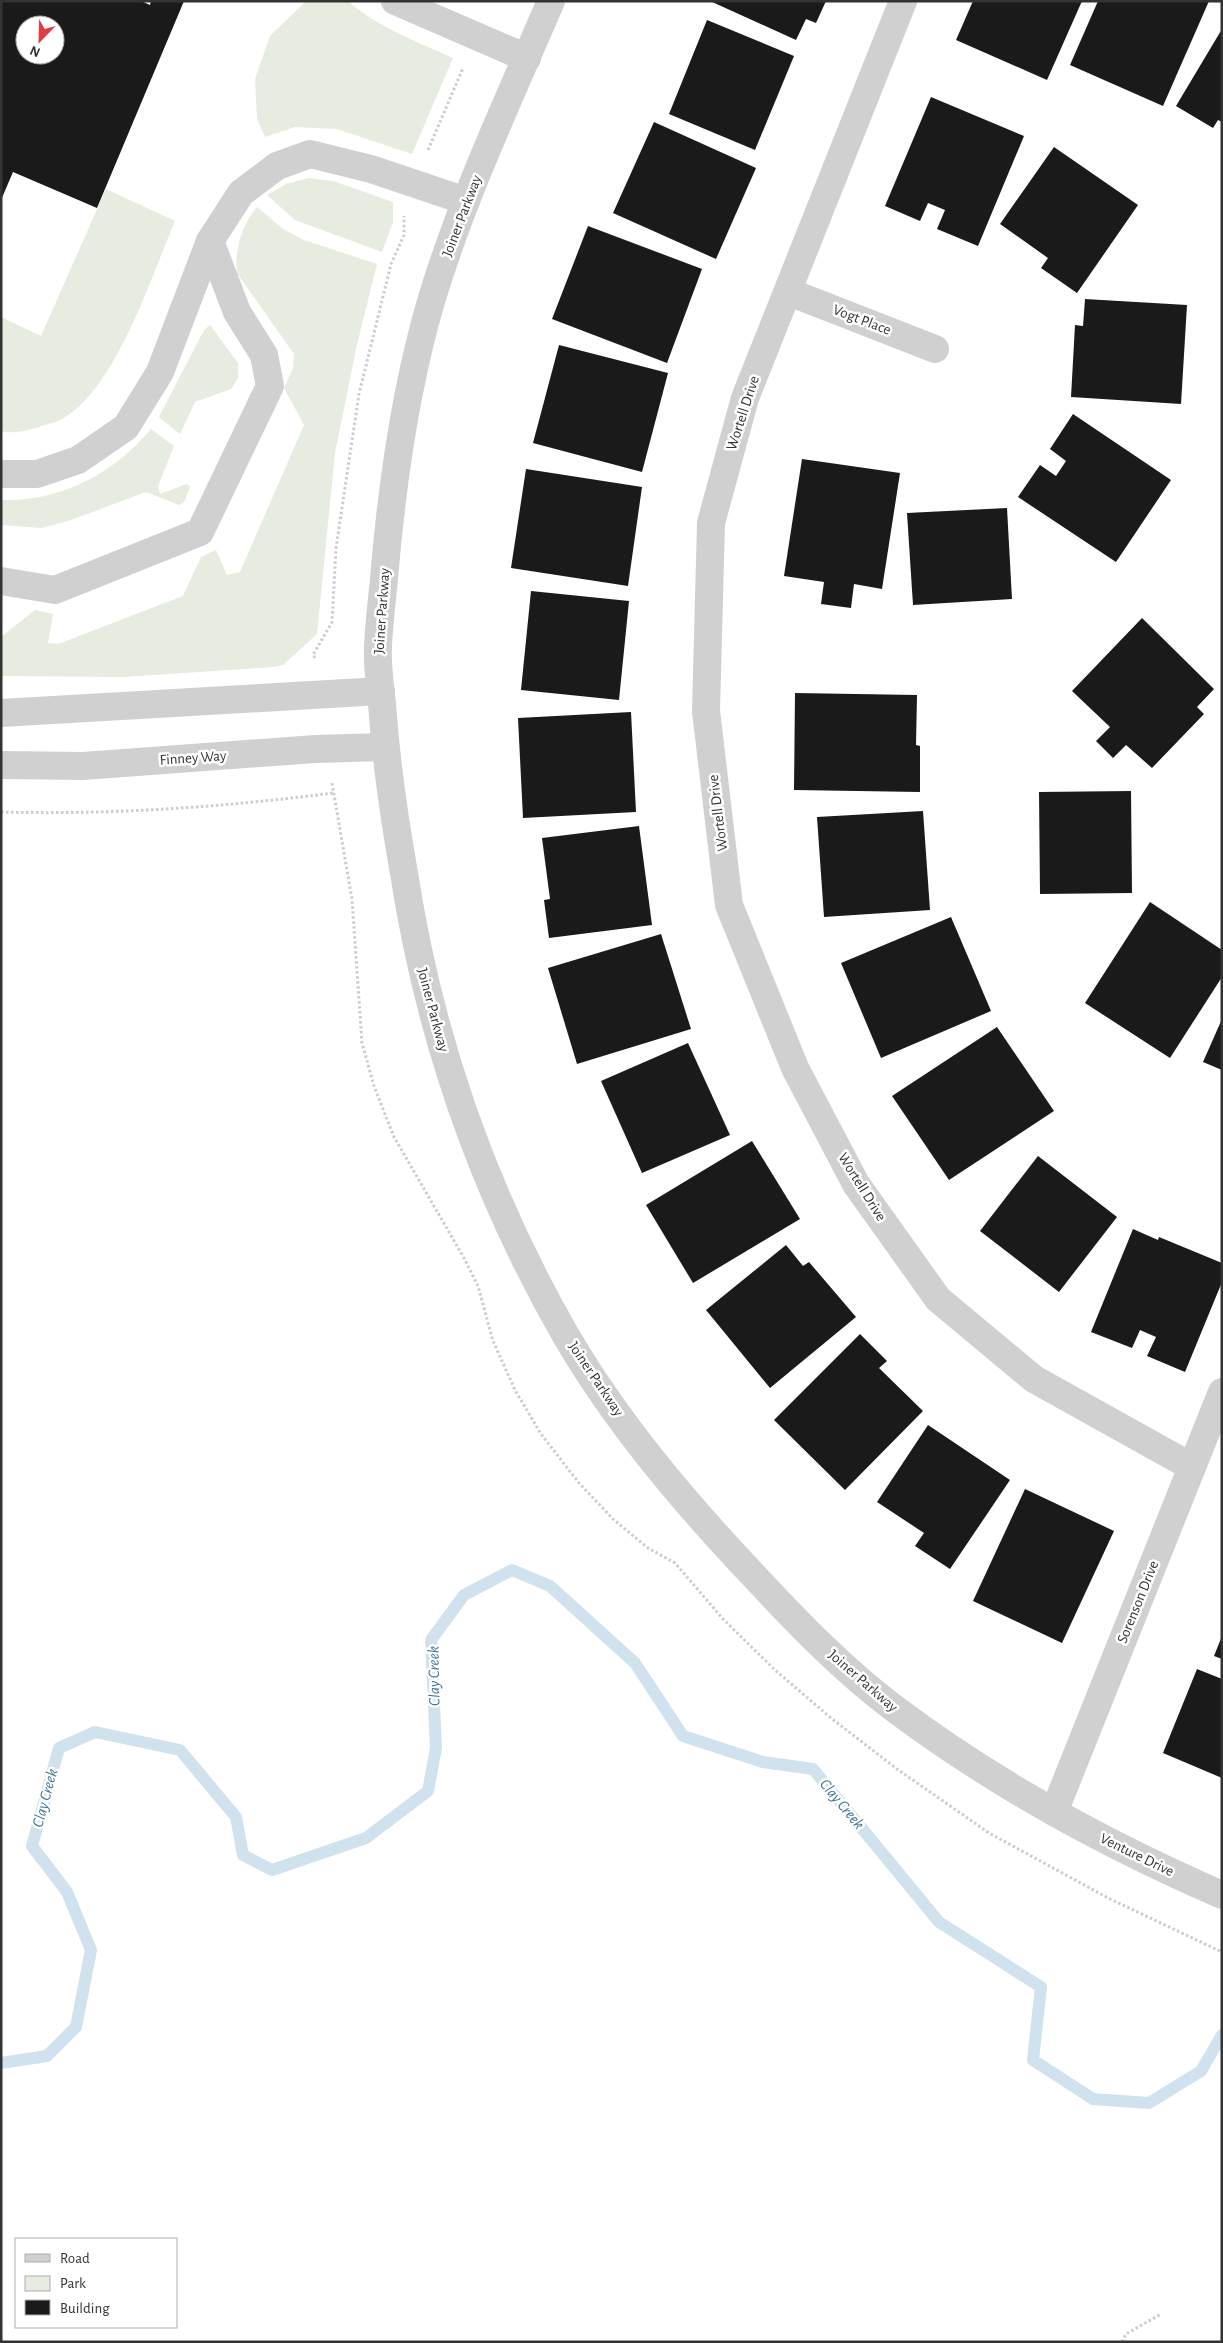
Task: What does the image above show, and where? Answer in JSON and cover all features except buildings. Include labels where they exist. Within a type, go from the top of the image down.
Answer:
[{"type":"street","points":[[395,1],[527,58]]},
{"type":"street","name":"Joiner Parkway","points":[[551,1],[466,201],[431,301],[406,410],[389,522],[379,630],[378,649],[385,747],[414,938],[463,1115],[481,1163],[500,1205],[566,1335],[613,1407],[706,1526],[833,1656],[889,1705],[958,1755],[1054,1812]]},
{"type":"street","name":"Wortell Drive","points":[[903,1],[789,292],[745,398],[711,523],[706,711],[729,905],[795,1068],[856,1184],[938,1299],[1034,1379],[1192,1468]]},
{"type":"street","points":[[1,474],[37,474],[78,460],[126,427],[160,372],[210,241],[240,193],[277,166],[310,154],[370,169],[466,201]]},
{"type":"street","points":[[1,581],[55,590],[200,532],[270,386],[264,355],[237,312],[210,241]]},
{"type":"street","name":"Vogt Place","points":[[789,292],[935,349]]},
{"type":"street","points":[[1,713],[381,691]]},
{"type":"street","name":"Finney Way","points":[[1,765],[82,766],[315,749],[385,747]]},
{"type":"street","name":"Sorenson Drive","points":[[1054,1812],[1222,1392]]},
{"type":"street","name":"Venture Drive","points":[[1054,1812],[1138,1856],[1222,1895]]},
{"type":"path","points":[[1,812],[63,814],[108,812],[333,793]]},
{"type":"path","points":[[1122,2342],[1126,2334],[1161,2314]]},
{"type":"green space","points":[[306,1],[348,1],[372,19],[412,40],[453,58],[412,154],[337,129],[295,127],[265,137],[257,119],[255,79],[270,36]]},
{"type":"green space","points":[[309,178],[333,181],[393,202],[393,222],[382,252],[295,220],[267,195],[286,184]]},
{"type":"green space","points":[[106,189],[175,221],[144,298],[117,354],[102,379],[85,400],[67,416],[57,421],[25,431],[1,431],[1,317],[41,336]]},
{"type":"green space","points":[[257,207],[283,229],[304,240],[377,264],[356,349],[335,453],[317,634],[283,665],[273,667],[123,677],[1,676],[1,637],[35,610],[53,614],[48,643],[58,644],[183,596],[201,557],[216,550],[227,575],[240,572],[304,425],[284,388],[293,368],[294,354],[237,273],[236,265],[240,238],[247,221]]},
{"type":"green space","points":[[210,325],[238,363],[238,378],[231,389],[195,402],[180,434],[159,417],[204,330]]},
{"type":"green space","points":[[151,429],[174,446],[158,486],[160,494],[187,484],[190,487],[184,502],[179,505],[146,492],[71,520],[42,528],[1,525],[1,500],[44,496],[84,482],[103,472],[120,459]]},
{"type":"waterway","name":"Clay Creek","points":[[1,2063],[47,2056],[76,2027],[91,1950],[67,1892],[32,1846],[59,1748],[95,1732],[180,1750],[236,1817],[243,1855],[272,1870],[366,1838],[428,1791],[436,1748],[431,1640],[464,1595],[512,1570],[550,1586],[635,1663],[683,1736],[763,1762],[813,1769],[939,1922],[1041,1987],[1033,2060],[1093,2099],[1149,2103],[1201,2071],[1222,2035]]}]
